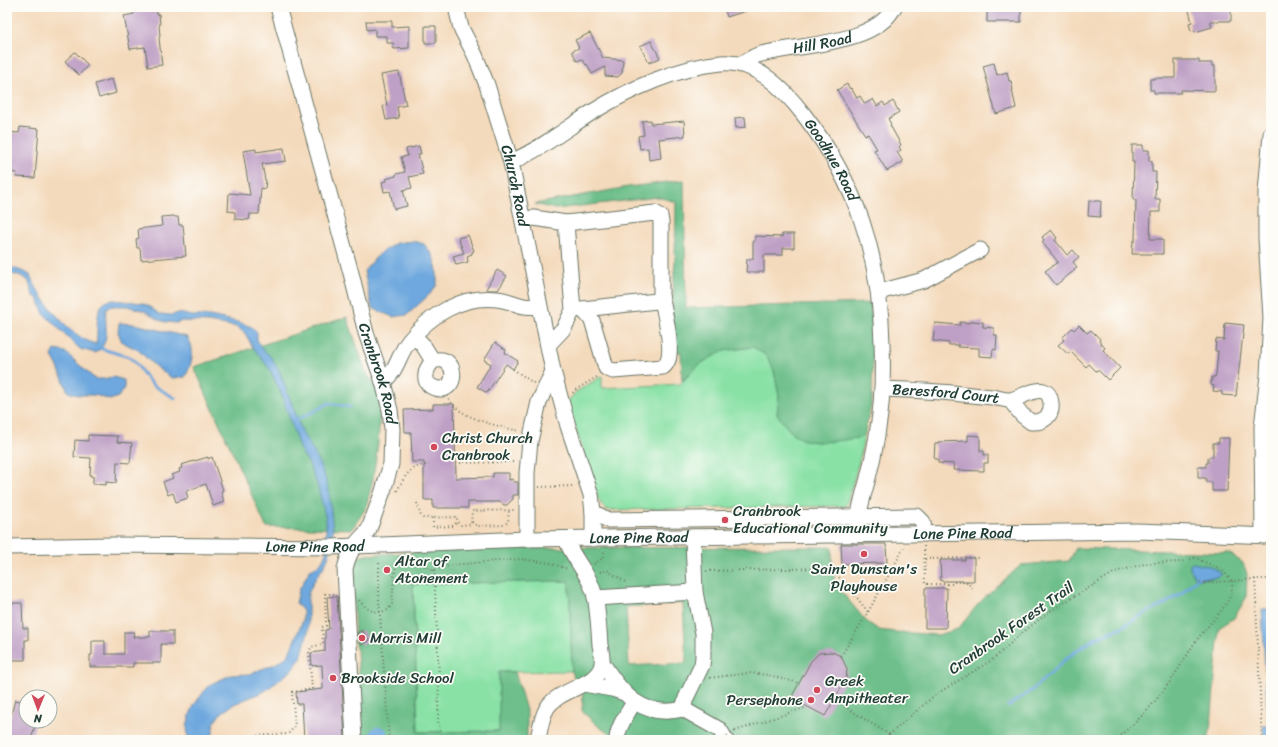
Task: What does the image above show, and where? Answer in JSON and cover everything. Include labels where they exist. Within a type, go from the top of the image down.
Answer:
[{"type":"street","name":"Cranbrook Road","points":[[278,7],[349,265],[366,333],[383,382],[390,410],[392,442],[390,464],[383,491],[369,528],[364,536],[354,546],[347,558],[345,568],[354,740]]},
{"type":"street","name":"Church Road","points":[[456,7],[462,28],[487,85],[511,162],[553,371],[568,426],[591,495],[593,512],[601,541]]},
{"type":"street","name":"Hill Road","points":[[742,64],[758,55],[812,46],[861,33],[878,25],[888,18],[894,7]]},
{"type":"street","name":"Goodhue Road","points":[[511,162],[531,152],[610,102],[643,86],[672,75],[706,66],[721,63],[742,64],[763,75],[788,96],[816,131],[837,163],[850,191],[868,239],[879,292],[882,327],[881,410],[875,447],[858,517],[856,535]]},
{"type":"street","points":[[1267,536],[1262,428],[1268,376],[1271,318],[1266,238],[1266,192],[1271,134]]},
{"type":"street","points":[[522,218],[534,218],[566,223],[655,213],[660,216],[660,296],[666,315],[669,348],[668,361],[663,367],[613,371],[606,368],[592,320],[577,309]]},
{"type":"street","points":[[548,345],[564,328],[577,309],[566,223]]},
{"type":"street","points":[[879,292],[924,280],[980,250]]},
{"type":"street","points":[[577,309],[657,301],[660,296]]},
{"type":"street","points":[[383,382],[390,376],[414,336],[424,324],[442,311],[473,300],[496,299],[525,306],[540,306]]},
{"type":"street","points":[[414,336],[423,345],[433,361]]},
{"type":"street","points":[[441,359],[446,361],[453,370],[452,381],[449,386],[444,389],[432,387],[426,378],[428,366],[433,361],[441,359]]},
{"type":"street","points":[[527,539],[527,473],[530,441],[539,402],[553,371]]},
{"type":"street","name":"Beresford Court","points":[[882,389],[960,394],[1010,400]]},
{"type":"street","points":[[593,512],[608,520],[918,516],[923,522],[924,539]]},
{"type":"street","points":[[601,541],[608,520]]},
{"type":"street","name":"Lone Pine Road","points":[[7,547],[112,545],[332,547],[527,539],[601,541],[856,535],[924,539],[1162,532],[1267,536]]},
{"type":"street","points":[[683,709],[686,698],[702,665],[704,645],[701,616],[695,592],[693,538]]},
{"type":"street","points":[[539,738],[541,720],[547,707],[559,695],[588,682],[598,674],[602,664],[595,598],[589,574],[569,548],[566,539]]},
{"type":"street","points":[[595,598],[695,592]]},
{"type":"street","points":[[602,664],[629,698]]},
{"type":"street","points":[[584,684],[612,689],[654,710],[669,713],[683,709],[730,736]]},
{"type":"street","points":[[617,740],[617,735],[629,698]]},
{"type":"path","points":[[513,369],[538,386]]},
{"type":"path","points":[[571,395],[575,390],[602,375]]},
{"type":"path","points":[[444,389],[451,402],[462,412],[487,422],[522,431]]},
{"type":"path","points":[[456,463],[515,462]]},
{"type":"path","points":[[396,492],[404,477],[412,469],[429,464]]},
{"type":"path","points":[[532,487],[576,486]]},
{"type":"path","points":[[417,503],[422,518],[457,517],[457,522],[461,525],[471,524],[472,522]]},
{"type":"path","points":[[472,522],[477,526],[504,525],[508,522],[508,510]]},
{"type":"path","points":[[472,522],[472,511],[520,510]]},
{"type":"path","points":[[433,518],[433,526],[452,526],[457,522]]},
{"type":"path","points":[[924,539],[926,584],[967,582],[972,588]]},
{"type":"path","points":[[589,574],[589,567],[603,558],[604,553],[601,541]]},
{"type":"path","points":[[841,656],[906,545]]},
{"type":"path","points":[[925,559],[963,557],[979,558]]},
{"type":"path","name":"Cranbrook Forest Trail","points":[[883,740],[934,695],[992,660],[1023,632],[1052,610],[1115,572],[1148,563],[1180,562],[1194,558],[1221,569],[1232,581]]},
{"type":"path","points":[[358,598],[367,610],[380,612],[388,610],[391,607],[394,576],[398,563],[400,560],[410,559],[434,570],[452,565],[520,559],[550,563],[589,574],[606,570],[634,588],[638,595]]},
{"type":"path","points":[[379,563],[380,612],[389,740]]},
{"type":"path","points":[[700,571],[826,568],[844,581],[868,612]]},
{"type":"path","points":[[434,570],[439,675],[438,720],[442,740]]},
{"type":"path","points":[[1199,583],[1271,579]]},
{"type":"path","points":[[1255,580],[1262,740]]},
{"type":"path","points":[[1114,740],[1125,732],[1162,694],[1185,660],[1198,637],[1220,612],[1232,591],[1232,581]]},
{"type":"path","points":[[236,740],[236,737],[288,734],[295,726],[292,694],[294,691],[312,689],[309,653],[311,647],[323,644],[322,626],[326,626],[325,594],[339,593]]},
{"type":"path","points":[[694,680],[749,673],[768,675],[799,683]]},
{"type":"path","points":[[834,700],[890,735]]},
{"type":"path","points":[[720,740],[807,706]]},
{"type":"green space","points":[[684,180],[686,308],[871,303],[873,348],[872,401],[864,437],[816,442],[801,439],[794,434],[777,414],[779,396],[774,371],[767,356],[753,347],[722,351],[700,364],[682,381],[681,352],[675,352],[672,314],[676,202],[658,197],[555,209],[535,204],[628,187]]},
{"type":"green space","points":[[347,317],[366,372],[379,392],[380,416],[378,443],[373,479],[366,508],[352,529],[266,527],[194,367]]},
{"type":"green space","points":[[753,347],[767,356],[774,371],[779,396],[777,414],[821,442],[864,437],[859,462],[846,506],[606,510],[599,501],[567,402],[576,392],[602,376],[602,388],[680,384],[700,364],[722,351]]},
{"type":"green space","points":[[832,547],[832,565],[835,584],[866,621],[879,630],[938,635],[958,629],[979,603],[1021,565],[1069,561],[1076,548],[1229,553],[1243,563],[1247,574],[1246,598],[1234,618],[1219,628],[1211,726],[1208,740],[618,740],[598,726],[582,711],[583,695],[576,684],[572,671],[569,581],[413,584],[418,732],[499,731],[499,672],[515,672],[527,714],[527,740],[363,740],[357,650],[355,646],[353,574],[355,562],[361,556],[365,555],[514,548]],"holes":[[[1190,568],[1217,570],[1221,575],[1213,578],[1196,579]],[[683,603],[686,663],[629,666],[626,607]]]},
{"type":"green space","points":[[569,581],[572,671],[499,672],[500,731],[418,732],[413,584]]},
{"type":"water","points":[[413,241],[424,244],[433,256],[437,270],[437,285],[430,294],[407,315],[393,317],[372,308],[364,271],[380,253],[396,243]]},
{"type":"water","points":[[7,266],[30,275],[41,295],[57,316],[77,334],[96,344],[98,316],[102,305],[107,301],[114,300],[142,303],[149,306],[159,314],[171,315],[179,313],[192,316],[210,316],[238,322],[252,327],[257,332],[257,339],[261,348],[270,356],[279,370],[303,434],[315,454],[325,477],[329,491],[333,531],[330,552],[326,563],[314,581],[308,594],[308,632],[301,658],[292,670],[265,691],[234,704],[220,714],[214,723],[212,740],[188,740],[187,726],[194,705],[206,689],[213,683],[231,675],[249,674],[275,664],[288,656],[303,620],[303,611],[296,603],[299,590],[309,571],[320,564],[326,552],[326,519],[317,484],[308,462],[299,448],[282,395],[269,368],[252,346],[245,333],[237,327],[208,322],[166,322],[159,320],[145,311],[127,306],[111,306],[106,309],[106,334],[104,344],[95,353],[80,349],[44,314],[38,299],[33,295],[28,280],[19,275],[7,274]]},
{"type":"water","points":[[119,323],[135,324],[187,337],[190,341],[192,357],[190,367],[185,377],[172,378],[157,368],[138,350],[122,342],[118,332]]},
{"type":"water","points":[[55,350],[65,352],[95,379],[113,377],[124,380],[124,389],[118,397],[110,400],[95,395],[78,395],[68,392],[52,356]]},
{"type":"water","points":[[1193,563],[1209,566],[1221,573],[1221,575],[1219,577],[1201,578],[1198,580],[1190,569],[1190,564]]},
{"type":"water","points":[[1262,609],[1271,609],[1271,740],[1264,740],[1263,726],[1268,726]]},
{"type":"building","points":[[132,7],[156,7],[157,14],[159,14],[159,38],[162,65],[148,67],[145,47],[130,49],[124,16],[134,14]]},
{"type":"building","points":[[724,7],[752,7],[752,9],[727,17]]},
{"type":"building","points":[[987,7],[1021,7],[1021,22],[987,22]]},
{"type":"building","points":[[1188,7],[1231,7],[1231,21],[1210,21],[1212,27],[1195,32],[1194,30],[1191,31],[1189,23],[1192,22]]},
{"type":"building","points":[[366,21],[392,21],[392,27],[409,26],[409,48],[394,49],[393,43],[387,43],[387,36],[375,36],[375,29],[367,30]]},
{"type":"building","points":[[425,26],[436,26],[436,43],[425,43]]},
{"type":"building","points":[[590,33],[603,58],[623,60],[622,73],[618,77],[605,76],[605,67],[592,74],[587,64],[586,65],[582,59],[577,61],[572,51],[579,48],[575,40]]},
{"type":"building","points":[[651,41],[660,58],[649,63],[640,46]]},
{"type":"building","points":[[75,52],[88,65],[79,75],[65,61]]},
{"type":"building","points":[[1175,60],[1199,60],[1199,63],[1212,63],[1212,66],[1215,66],[1215,91],[1181,90],[1181,93],[1154,93],[1154,90],[1150,90],[1150,79],[1175,78]]},
{"type":"building","points":[[994,63],[997,75],[1007,72],[1009,81],[1011,81],[1016,108],[996,114],[983,66]]},
{"type":"building","points":[[399,72],[406,105],[397,107],[399,118],[386,120],[383,106],[387,105],[381,75]]},
{"type":"building","points":[[112,79],[116,93],[99,98],[95,84]]},
{"type":"building","points":[[847,84],[857,98],[860,96],[865,104],[873,99],[877,106],[883,102],[885,106],[893,101],[899,112],[888,119],[901,145],[899,147],[901,150],[897,152],[903,162],[887,171],[874,150],[877,149],[868,134],[865,135],[837,90]]},
{"type":"building","points":[[745,117],[746,127],[736,128],[735,118]]},
{"type":"building","points":[[651,120],[651,124],[684,121],[685,136],[659,139],[661,158],[649,160],[648,148],[640,149],[638,136],[644,135],[642,121]]},
{"type":"building","points":[[20,127],[39,129],[35,178],[16,177],[17,173],[7,172],[7,132],[19,133]]},
{"type":"building","points":[[1132,145],[1143,145],[1143,150],[1149,150],[1149,161],[1152,161],[1152,172],[1156,172],[1155,199],[1160,199],[1160,212],[1151,212],[1150,239],[1163,239],[1163,254],[1132,254],[1133,241],[1135,241],[1136,200],[1133,200],[1134,162],[1132,162]]},
{"type":"building","points":[[419,146],[421,154],[418,154],[423,174],[409,177],[412,188],[403,190],[407,206],[394,209],[390,191],[384,192],[382,182],[396,176],[396,174],[405,172],[401,157],[408,156],[406,149]]},
{"type":"building","points":[[284,148],[286,161],[262,164],[266,180],[265,189],[261,188],[259,214],[250,214],[249,220],[235,219],[235,212],[228,211],[229,193],[250,195],[243,151],[256,149],[256,152]]},
{"type":"building","points":[[1089,201],[1101,201],[1100,217],[1088,216]]},
{"type":"building","points":[[161,217],[178,217],[179,225],[183,225],[186,256],[141,260],[140,248],[137,248],[136,239],[139,238],[138,229],[162,226]]},
{"type":"building","points":[[1051,230],[1057,238],[1055,240],[1067,255],[1073,250],[1079,257],[1073,262],[1077,267],[1074,269],[1075,270],[1056,285],[1045,271],[1058,262],[1042,242],[1044,240],[1042,237]]},
{"type":"building","points":[[782,234],[794,234],[794,248],[783,248],[783,255],[764,255],[764,272],[746,272],[747,259],[753,259],[753,241],[755,241],[755,236],[782,237]]},
{"type":"building","points":[[468,235],[474,251],[472,254],[467,256],[468,262],[456,265],[453,256],[464,253],[458,238]]},
{"type":"building","points":[[497,270],[507,276],[498,290],[487,290],[486,289]]},
{"type":"building","points":[[971,321],[983,322],[983,327],[994,328],[994,335],[997,335],[996,350],[993,349],[992,357],[979,356],[979,348],[958,347],[959,345],[949,345],[949,343],[933,341],[935,323],[960,325],[960,322],[971,323]]},
{"type":"building","points":[[1225,323],[1244,325],[1236,396],[1222,395],[1222,392],[1213,391],[1214,386],[1211,385],[1212,377],[1215,377],[1216,374],[1218,351],[1215,351],[1216,339],[1224,340]]},
{"type":"building","points":[[1079,325],[1087,333],[1091,330],[1100,339],[1099,341],[1105,348],[1103,350],[1120,368],[1108,380],[1098,370],[1096,371],[1089,364],[1086,367],[1071,352],[1068,354],[1058,345],[1064,340],[1062,338],[1072,328],[1074,330]]},
{"type":"building","points":[[495,342],[506,350],[505,353],[518,361],[513,369],[506,364],[487,393],[477,387],[491,364],[484,360]]},
{"type":"building","name":"Christ Church Cranbrook","points":[[433,404],[454,404],[456,478],[493,477],[493,473],[509,473],[509,480],[513,479],[513,482],[518,482],[518,495],[513,495],[513,499],[507,505],[500,502],[468,502],[468,508],[433,508],[433,500],[424,500],[424,462],[412,462],[411,432],[405,432],[404,410],[433,409]]},
{"type":"building","points":[[88,435],[118,436],[117,442],[132,443],[130,463],[117,462],[116,483],[106,482],[106,485],[93,484],[93,476],[90,476],[91,458],[74,457],[75,440],[88,441]]},
{"type":"building","points":[[968,435],[980,436],[980,451],[984,451],[984,455],[988,455],[988,463],[984,463],[984,471],[953,470],[954,464],[938,463],[938,459],[934,459],[935,443],[968,441]]},
{"type":"building","points":[[1219,438],[1229,438],[1227,491],[1212,491],[1212,482],[1206,482],[1206,478],[1198,478],[1198,467],[1206,467],[1208,457],[1213,457],[1213,443],[1219,443]]},
{"type":"building","points":[[208,457],[208,459],[212,457],[223,490],[221,491],[224,502],[213,506],[206,484],[186,491],[188,498],[176,502],[173,493],[168,495],[163,482],[173,478],[171,475],[180,472],[179,469],[182,468],[181,465]]},
{"type":"building","name":"Saint Dunstan's Playhouse","points":[[841,544],[886,544],[887,563],[842,564]]},
{"type":"building","points":[[965,558],[974,558],[974,581],[941,581],[940,560],[965,560]]},
{"type":"building","points":[[925,588],[947,588],[946,628],[925,628]]},
{"type":"building","name":"Brookside School","points":[[337,596],[345,739],[304,740],[302,704],[297,704],[296,692],[323,689],[322,665],[312,666],[311,653],[325,651],[325,630],[329,629],[327,597]]},
{"type":"building","points":[[7,603],[22,603],[23,628],[28,628],[28,640],[25,640],[25,660],[7,660]]},
{"type":"building","name":"Morris Mill","points":[[362,630],[369,640],[362,645],[358,640],[357,633]]},
{"type":"building","points":[[150,631],[173,631],[173,644],[161,644],[161,663],[133,663],[133,667],[90,667],[92,641],[105,641],[105,654],[124,654],[124,632],[134,632],[133,637],[150,637]]},
{"type":"building","name":"Greek Ampitheater","points":[[832,652],[841,656],[847,669],[846,679],[825,716],[791,698],[811,661],[819,653]]},
{"type":"building","points":[[15,700],[18,701],[18,729],[34,729],[31,740],[7,740],[7,718],[10,719]]},
{"type":"waterway","points":[[99,348],[129,357],[135,362],[154,386],[175,398]]},
{"type":"waterway","points":[[294,420],[305,416],[329,403],[350,407]]},
{"type":"waterway","points":[[1008,706],[1031,691],[1067,658],[1092,640],[1122,627],[1143,614],[1163,605],[1183,592],[1196,579]]},
{"type":"place","name":"Christ Church Cranbrook","points":[[434,447]]},
{"type":"place","name":"Cranbrook Educational Community","points":[[725,520]]},
{"type":"place","name":"Saint Dunstan's Playhouse","points":[[864,554]]},
{"type":"place","name":"Altar of Atonement","points":[[387,570]]},
{"type":"place","name":"Morris Mill","points":[[362,638]]},
{"type":"place","name":"Brookside School","points":[[333,678]]},
{"type":"place","name":"Greek Ampitheater","points":[[817,690]]},
{"type":"place","name":"Persephone","points":[[811,700]]}]
